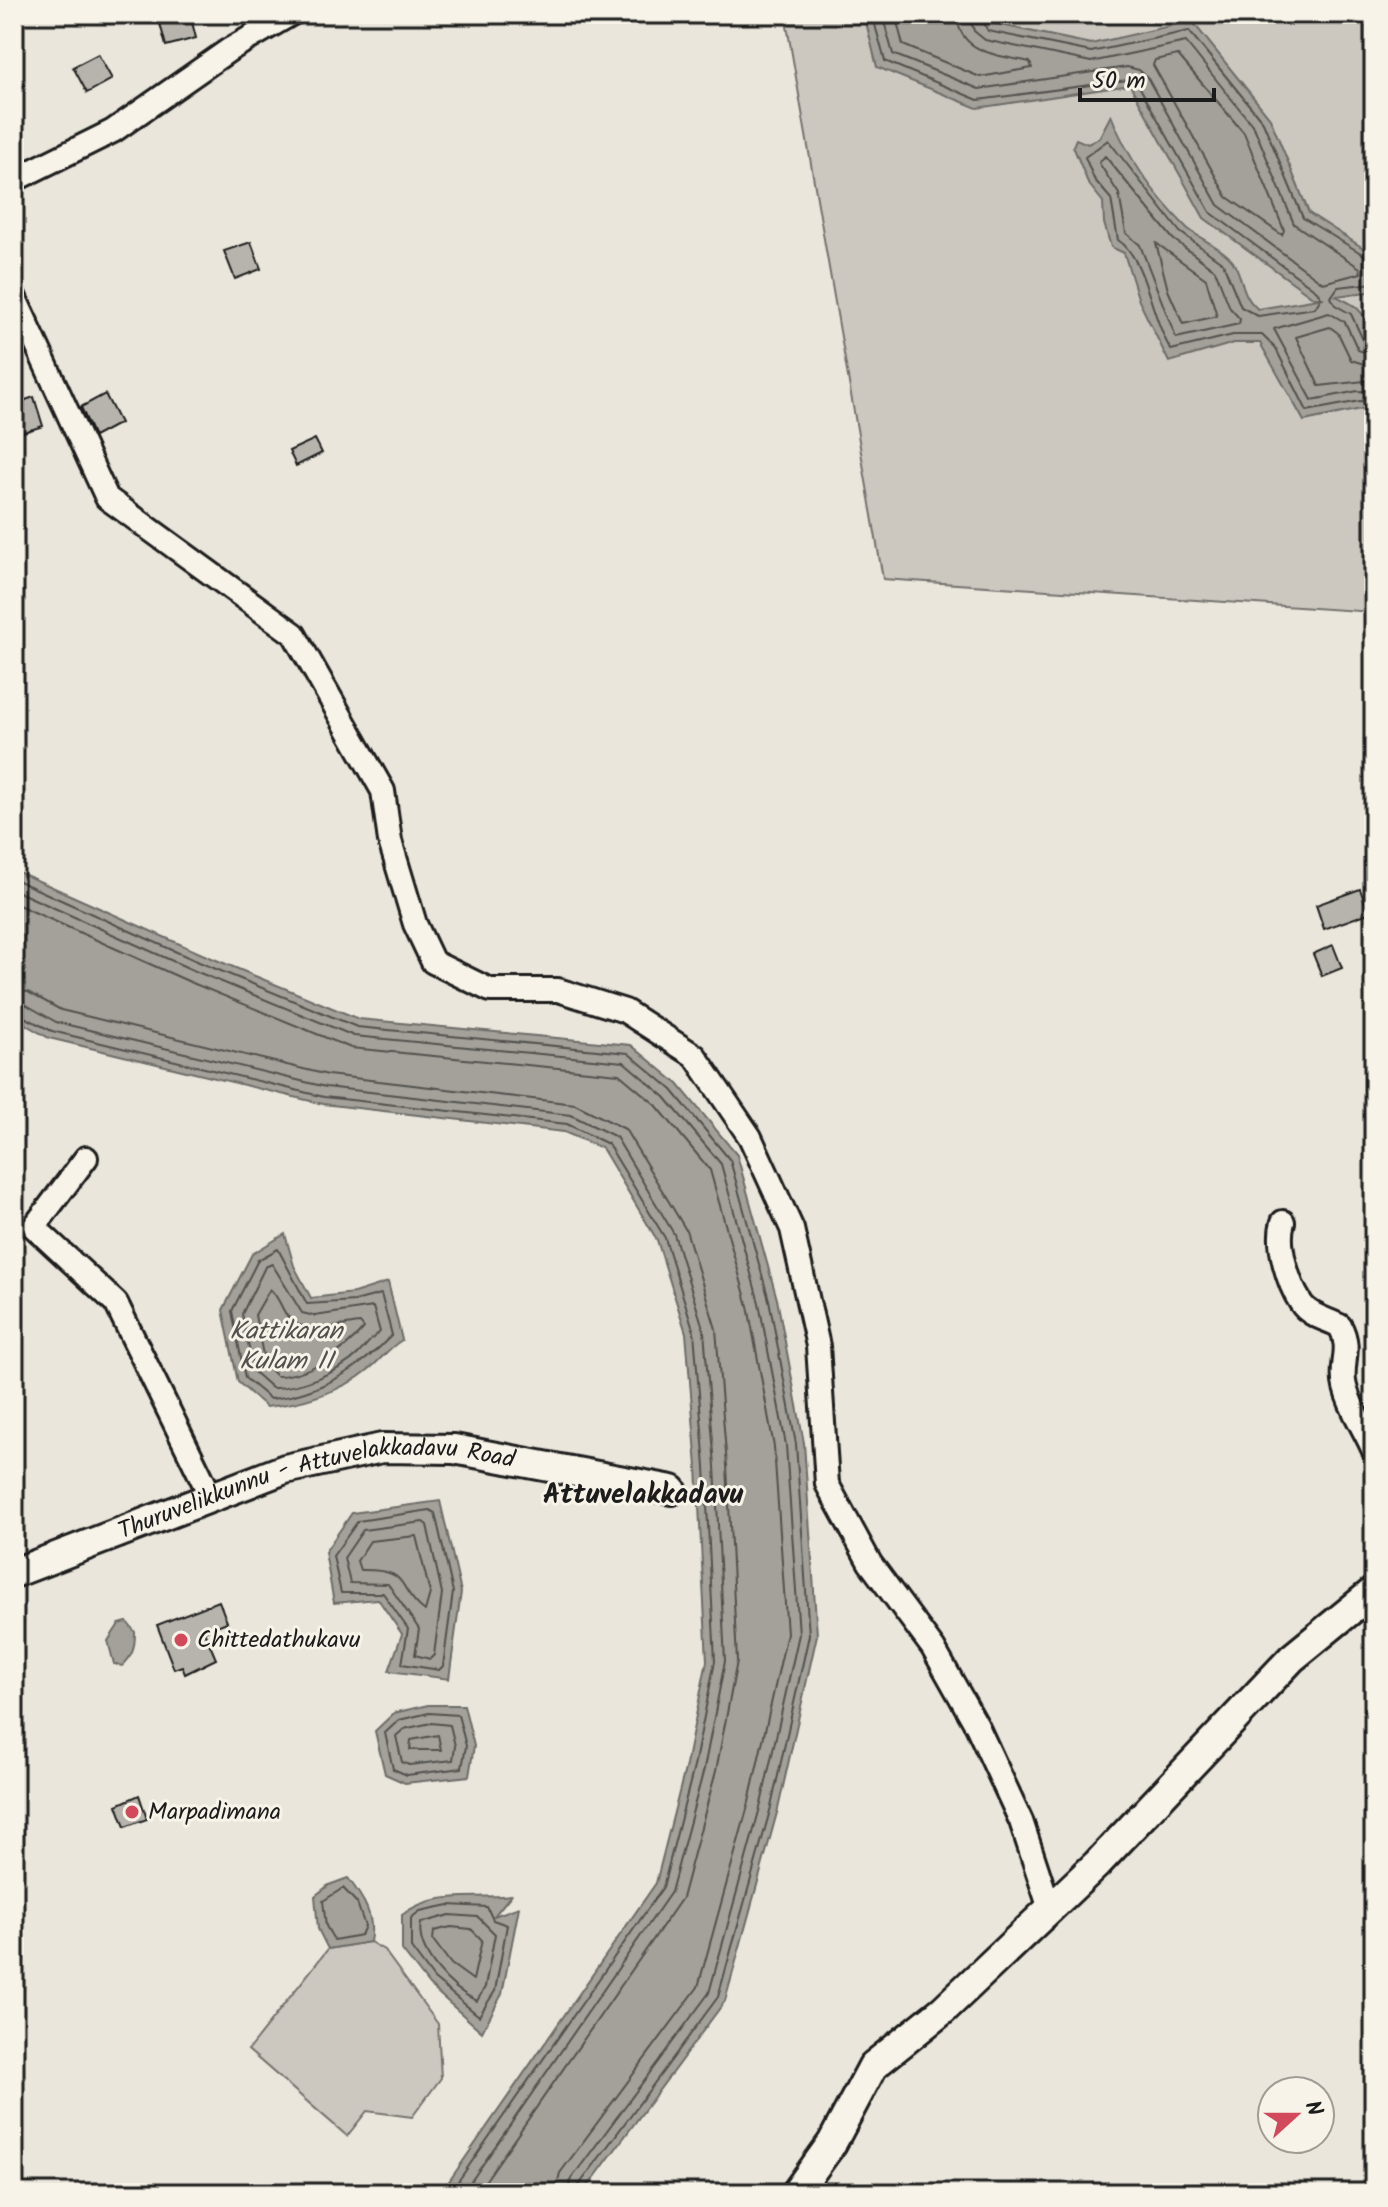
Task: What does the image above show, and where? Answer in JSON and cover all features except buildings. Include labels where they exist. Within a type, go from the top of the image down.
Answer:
[{"type":"main road","name":"Thuruvelikkunnu - Attuvelakkadavu Road","points":[[14,1573],[285,1469],[382,1448],[454,1449],[672,1490]]},
{"type":"main road","points":[[796,2193],[832,2143],[873,2066],[943,2010],[1050,1909],[1097,1864],[1292,1658],[1374,1591]]},
{"type":"street","points":[[14,180],[113,131],[229,50],[291,14]]},
{"type":"street","points":[[14,296],[107,498],[294,634],[383,791],[390,841],[415,924],[433,962],[490,990],[558,990],[625,1011],[695,1056],[750,1137],[792,1229],[818,1346],[827,1484],[870,1563],[933,1648],[977,1726],[1021,1821],[1050,1909]]},
{"type":"street","points":[[86,1158],[34,1227],[116,1303],[212,1499]]},
{"type":"street","points":[[1283,1222],[1278,1238],[1301,1304],[1316,1316],[1340,1326],[1346,1337],[1348,1355],[1343,1383],[1353,1413],[1374,1451]]},
{"type":"shaded area","points":[[785,14],[1374,14],[1374,612],[883,579]]},
{"type":"shaded area","points":[[370,1942],[384,1950],[438,2024],[441,2078],[412,2117],[367,2111],[347,2136],[248,2050],[328,1949]]},
{"type":"water","points":[[864,14],[985,14],[991,23],[1091,44],[1192,21],[1270,118],[1309,213],[1374,255],[1374,291],[1336,296],[1358,309],[1370,331],[1375,357],[1374,410],[1361,409],[1304,421],[1260,343],[1234,343],[1169,362],[1139,301],[1124,253],[1111,247],[1104,223],[1103,202],[1088,183],[1073,146],[1076,139],[1088,144],[1099,138],[1111,115],[1125,146],[1153,189],[1187,228],[1228,256],[1248,297],[1258,309],[1324,298],[1314,298],[1204,218],[1130,85],[977,108],[877,67]]},
{"type":"water","points":[[14,870],[202,954],[359,1019],[631,1045],[678,1084],[737,1155],[777,1299],[804,1443],[817,1635],[778,1809],[725,2001],[583,2193],[441,2193],[656,1883],[686,1765],[707,1661],[697,1467],[686,1333],[657,1240],[602,1148],[564,1132],[323,1104],[49,1038],[14,1018]]},
{"type":"water","name":"Kattikaran Kulam II","points":[[285,1234],[294,1266],[311,1298],[354,1293],[388,1282],[402,1340],[346,1385],[306,1400],[266,1407],[238,1382],[223,1310],[252,1254]]},
{"type":"water","points":[[440,1501],[461,1592],[449,1679],[389,1671],[402,1634],[378,1599],[334,1603],[325,1552],[352,1513]]},
{"type":"water","points":[[127,1622],[135,1632],[135,1642],[131,1655],[122,1666],[114,1664],[108,1641],[119,1624]]},
{"type":"water","points":[[428,1705],[464,1705],[474,1746],[469,1776],[405,1783],[385,1774],[375,1731],[394,1713]]},
{"type":"water","points":[[348,1878],[367,1908],[371,1924],[370,1942],[328,1949],[318,1929],[315,1896],[329,1885]]},
{"type":"water","points":[[511,1895],[494,1916],[519,1907],[502,1994],[482,2032],[429,1985],[402,1950],[402,1915],[414,1907],[440,1899]]},
{"type":"place","name":"Chittedathukavu","points":[[181,1640]]},
{"type":"place","name":"Marpadimana","points":[[132,1812]]},
{"type":"district","name":"Attuvelakkadavu","points":[[643,1495]]}]
